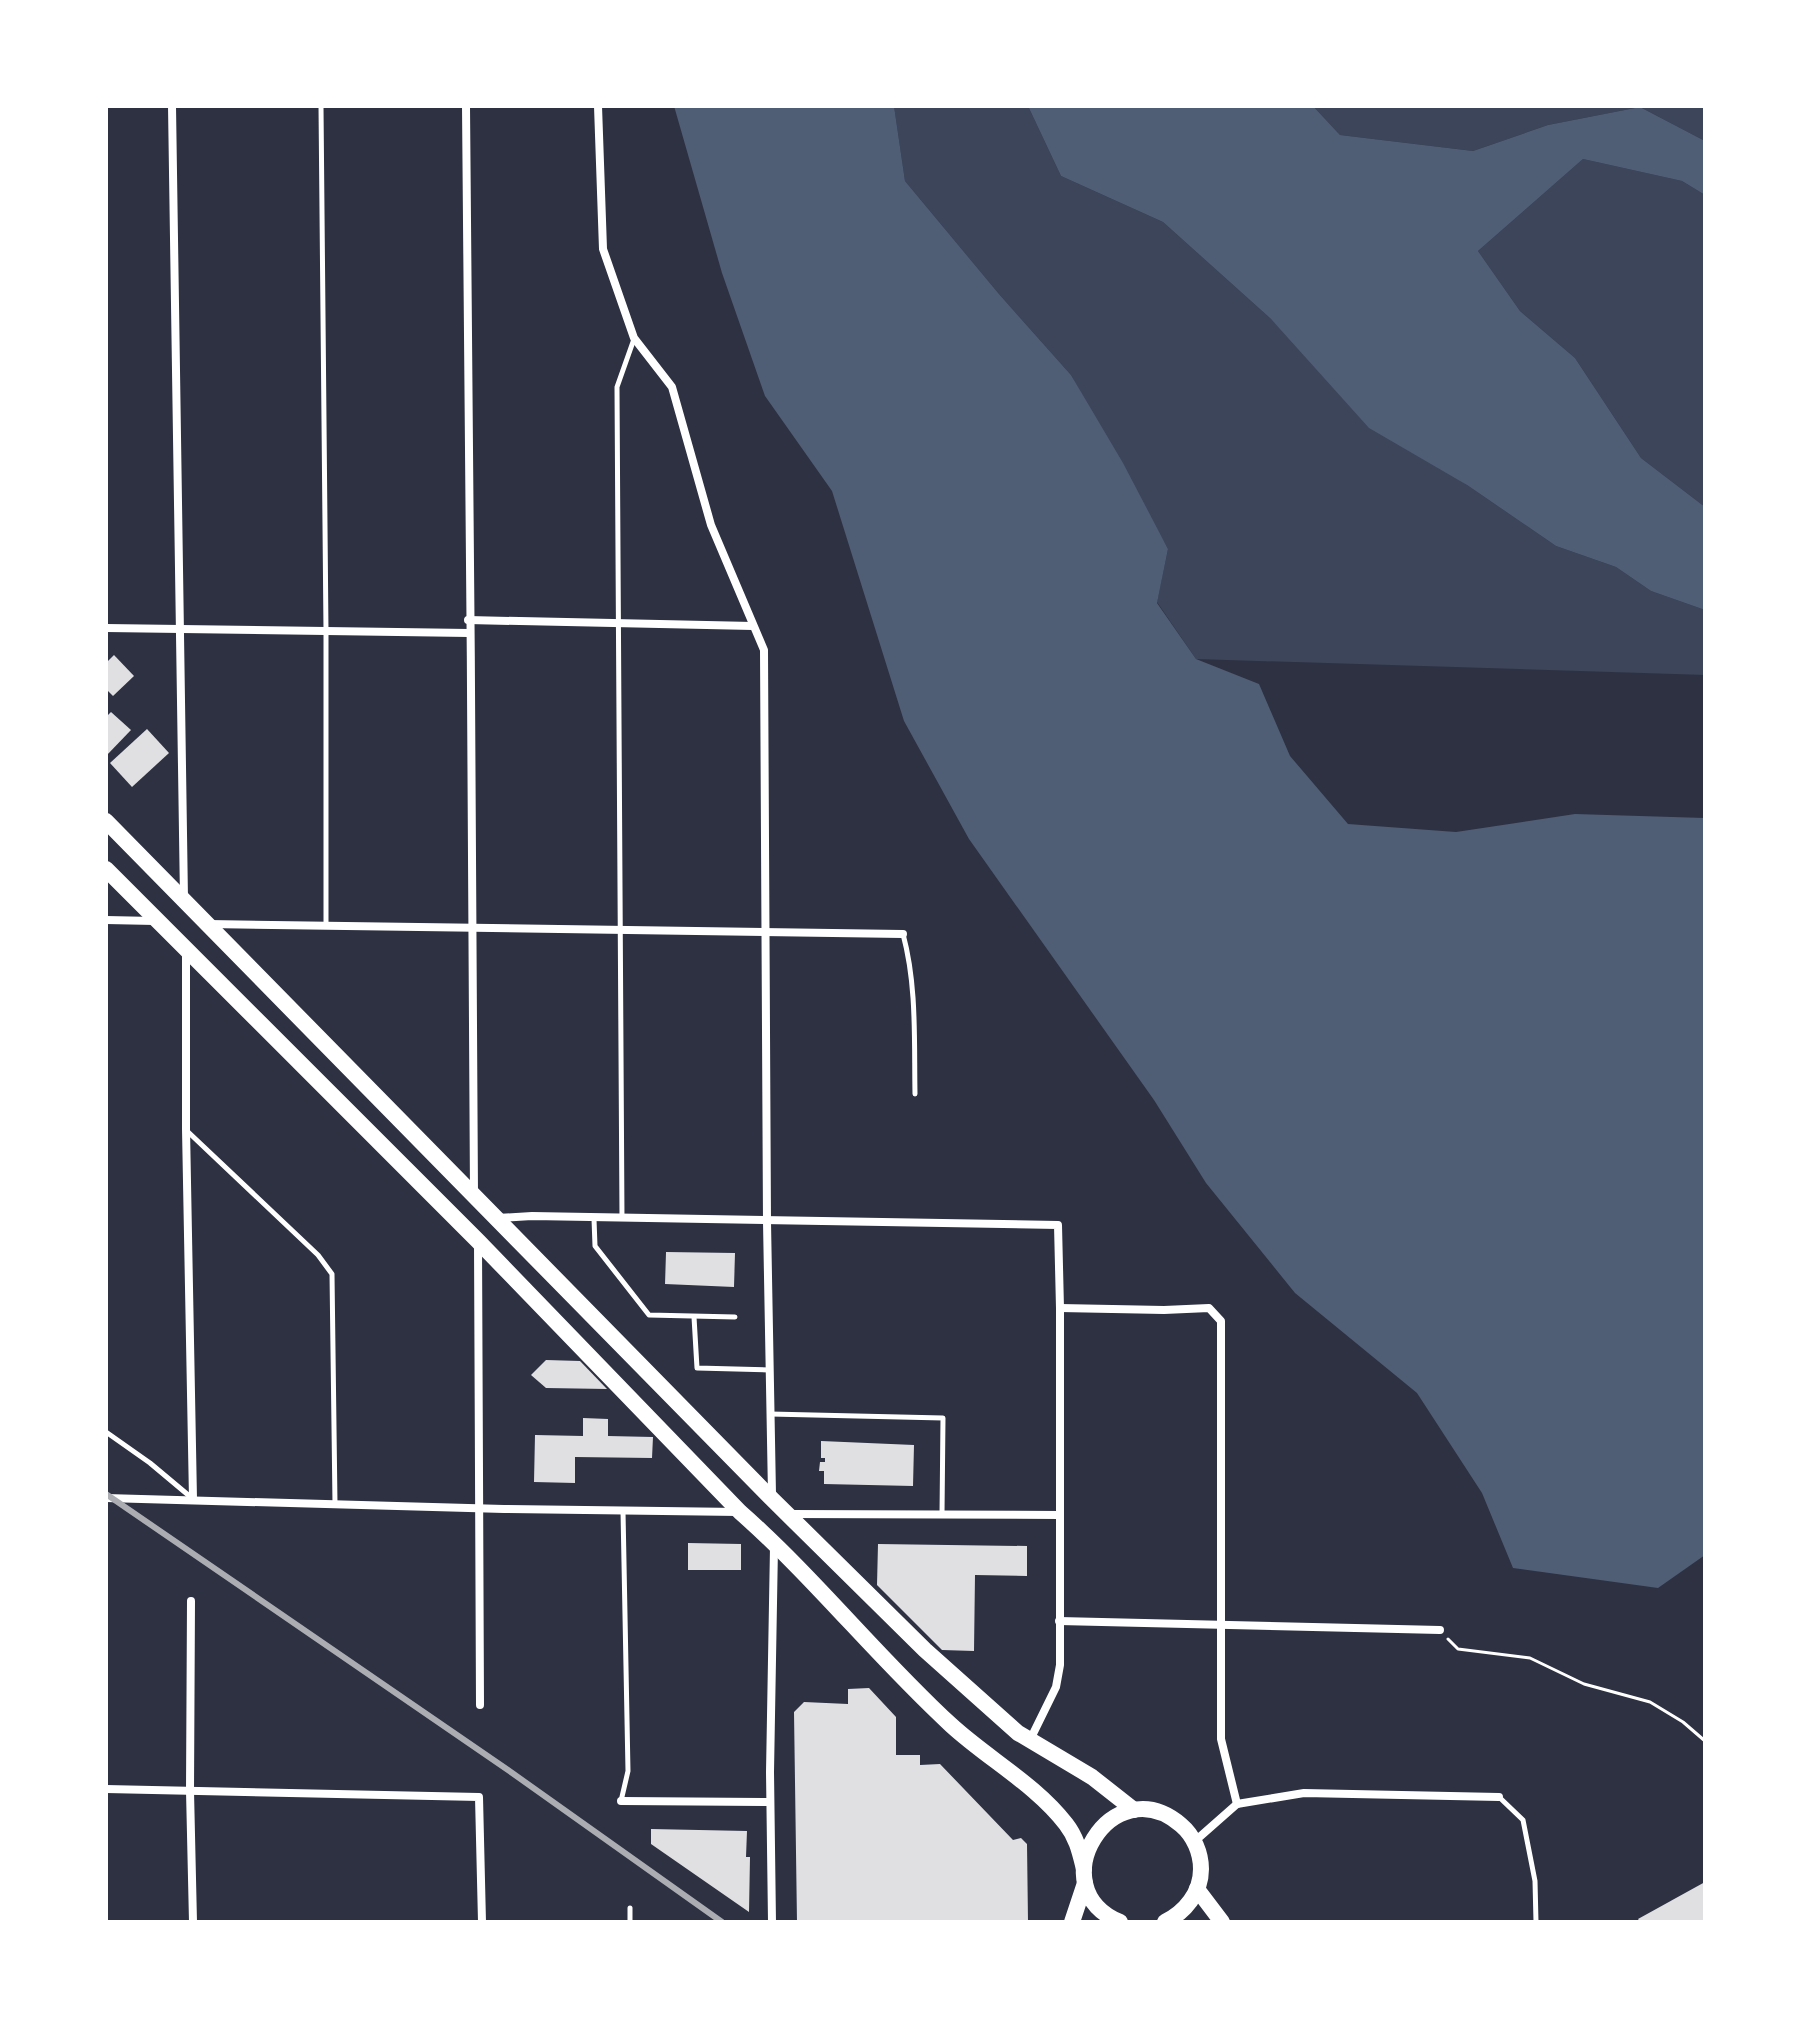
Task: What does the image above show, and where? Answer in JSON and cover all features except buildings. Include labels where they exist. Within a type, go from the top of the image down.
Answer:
[{"type":"main road","points":[[106,821],[772,1499],[925,1650],[1018,1733],[1092,1777],[1134,1810]]},
{"type":"main road","points":[[106,869],[478,1241],[951,1725],[1050,1807],[1067,1825],[1079,1845],[1085,1876],[1096,1903],[1104,1913],[1120,1922]]},
{"type":"main road","points":[[1072,1922],[1085,1876],[1085,1857],[1095,1835],[1117,1816],[1134,1810],[1161,1813],[1174,1820],[1194,1841],[1201,1870],[1197,1889],[1183,1910],[1165,1922]]},
{"type":"main road","points":[[1197,1889],[1222,1922]]},
{"type":"street","points":[[172,106],[184,900]]},
{"type":"street","points":[[466,106],[468,620],[475,927],[474,1194]]},
{"type":"street","points":[[598,106],[603,249],[634,338],[672,387],[711,525],[764,650],[772,1499]]},
{"type":"street","points":[[468,620],[753,626]]},
{"type":"street","points":[[106,628],[469,633]]},
{"type":"street","points":[[106,920],[156,921]]},
{"type":"street","points":[[207,924],[903,934]]},
{"type":"street","points":[[186,950],[193,1499]]},
{"type":"street","points":[[498,1218],[532,1216],[622,1220],[1058,1225],[1060,1665],[1056,1687],[1030,1740]]},
{"type":"street","points":[[478,1241],[480,1705]]},
{"type":"street","points":[[1060,1308],[1209,1308],[1221,1321],[1221,1739],[1237,1804]]},
{"type":"street","points":[[106,1498],[740,1512]]},
{"type":"street","points":[[788,1514],[1060,1515]]},
{"type":"street","points":[[772,1922],[770,1802],[774,1542]]},
{"type":"street","points":[[191,1601],[193,1922]]},
{"type":"street","points":[[1059,1621],[1440,1630]]},
{"type":"street","points":[[106,1789],[479,1797],[482,1922]]},
{"type":"street","points":[[1194,1841],[1237,1804],[1304,1793],[1499,1797]]},
{"type":"street","points":[[621,1801],[770,1802]]},
{"type":"lane","points":[[321,106],[326,925]]},
{"type":"lane","points":[[622,1220],[616,624],[617,387],[634,338]]},
{"type":"lane","points":[[903,934],[914,995],[915,1094]]},
{"type":"lane","points":[[186,1129],[318,1255],[332,1274],[335,1504]]},
{"type":"lane","points":[[594,1219],[595,1246],[649,1315],[735,1317]]},
{"type":"lane","points":[[694,1317],[697,1368],[770,1370]]},
{"type":"lane","points":[[770,1414],[943,1418],[942,1515]]},
{"type":"lane","points":[[106,1432],[193,1499]]},
{"type":"lane","points":[[621,1801],[628,1771],[623,1511]]},
{"type":"lane","points":[[1499,1797],[1523,1820],[1535,1881],[1536,1922]]},
{"type":"lane","points":[[630,1908],[630,1922]]},
{"type":"path","points":[[1440,1630],[1458,1649],[1530,1658],[1584,1684],[1650,1702],[1683,1722],[1705,1741]]},
{"type":"shaded area","points":[[674,106],[894,106],[905,181],[1071,375],[1123,463],[1168,549],[1157,603],[1196,659],[1259,684],[1290,756],[1348,824],[1456,832],[1575,814],[1705,818],[1705,1555],[1658,1588],[1513,1568],[1482,1493],[1417,1393],[1295,1293],[1206,1183],[1154,1100],[969,839],[904,721],[832,491],[765,396],[722,273]]},
{"type":"shaded area","points":[[894,106],[1028,106],[1061,176],[1163,222],[1271,319],[1467,485],[1556,546],[1616,567],[1651,591],[1705,610],[1705,675],[1196,659],[1157,602],[1168,549],[1071,375],[905,181]]},
{"type":"shaded area","points":[[1028,106],[1313,106],[1340,135],[1473,151],[1548,125],[1640,107],[1705,141],[1705,195],[1682,181],[1583,159],[1478,251],[1520,311],[1575,358],[1641,458],[1705,507],[1705,610],[1651,591],[1616,567],[1556,546],[1467,485],[1369,428],[1271,319],[1163,222],[1061,176]]},
{"type":"shaded area","points":[[1313,106],[1705,106],[1705,141],[1640,107],[1548,125],[1473,151],[1340,135]]},
{"type":"shaded area","points":[[1583,159],[1682,181],[1705,195],[1705,507],[1641,458],[1575,358],[1520,311],[1478,251]]},
{"type":"railway","points":[[106,1494],[508,1770],[722,1922]]}]
